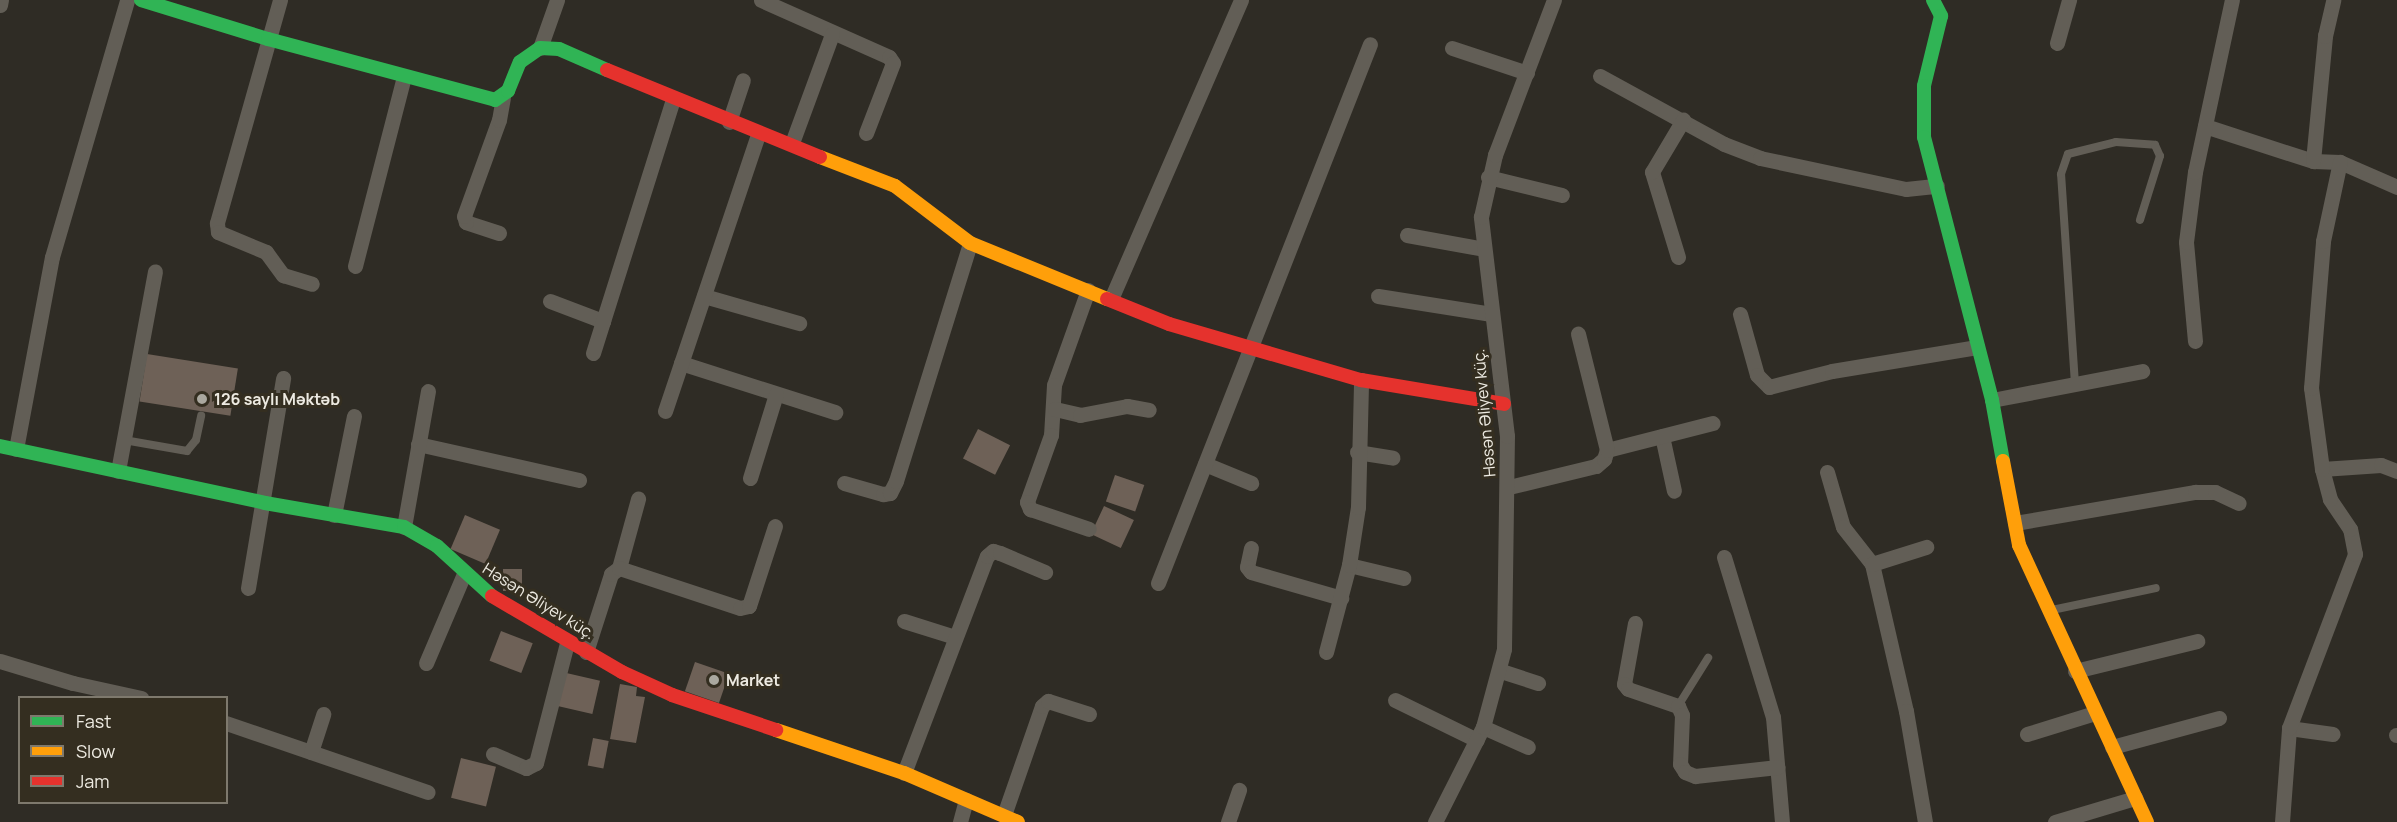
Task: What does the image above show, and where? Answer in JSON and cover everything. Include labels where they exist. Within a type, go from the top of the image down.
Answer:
[{"type":"street","points":[[0,5],[1,0]]},
{"type":"street","points":[[16,449],[52,257],[128,0]]},
{"type":"street","points":[[141,0],[404,77],[482,98],[503,98]]},
{"type":"street","points":[[280,0],[217,223],[218,232],[266,252],[283,275],[312,284]]},
{"type":"street","points":[[761,0],[832,34],[889,57],[893,63],[866,133]]},
{"type":"street","points":[[1111,299],[1241,0]]},
{"type":"street","name":"Həsən Əliyev küç.","points":[[1435,822],[1480,733],[1501,671],[1507,608],[1509,487],[1504,404],[1481,217],[1488,177],[1554,0]]},
{"type":"street","points":[[1933,0],[1941,16],[1924,86],[1922,114],[1924,137],[1992,400],[2019,544],[2075,671],[2147,822]]},
{"type":"street","points":[[2057,43],[2069,0]]},
{"type":"street","points":[[2195,341],[2186,242],[2205,126],[2232,0]]},
{"type":"street","points":[[2313,161],[2325,36],[2332,0]]},
{"type":"street","points":[[540,48],[554,1]]},
{"type":"street","points":[[792,143],[832,34]]},
{"type":"street","points":[[1158,583],[1370,44]]},
{"type":"street","points":[[500,233],[466,222],[464,216],[499,120],[503,98],[520,62],[540,48],[559,49],[673,100],[758,134],[792,143],[908,193],[970,243],[1169,324],[1250,351],[1360,380],[1504,404]]},
{"type":"street","points":[[1452,48],[1527,73]]},
{"type":"street","points":[[1600,76],[1724,144],[1760,158],[1906,189],[1937,186]]},
{"type":"street","points":[[355,266],[404,77]]},
{"type":"street","points":[[729,122],[744,80]]},
{"type":"street","points":[[593,353],[673,100]]},
{"type":"street","points":[[1678,257],[1652,172],[1683,120]]},
{"type":"street","points":[[2205,126],[2313,161],[2340,162],[2397,187]]},
{"type":"street","points":[[665,411],[758,134]]},
{"type":"street","points":[[2282,822],[2289,728],[2355,554],[2350,529],[2330,499],[2322,469],[2314,421],[2310,363],[2323,241],[2340,162]]},
{"type":"street","points":[[1488,177],[1562,195]]},
{"type":"street","points":[[1407,235],[1485,249]]},
{"type":"street","points":[[844,483],[883,494],[890,493],[896,481],[970,243]]},
{"type":"street","points":[[118,471],[155,271]]},
{"type":"street","points":[[1088,290],[1054,385],[1055,409],[1047,450],[1027,502],[1030,509],[1089,529]]},
{"type":"street","points":[[704,296],[799,323]]},
{"type":"street","points":[[1378,296],[1492,314]]},
{"type":"street","points":[[550,301],[603,321]]},
{"type":"street","points":[[1740,314],[1757,375],[1769,387],[1832,371],[1977,346]]},
{"type":"street","points":[[1578,334],[1606,450]]},
{"type":"street","points":[[681,363],[835,412]]},
{"type":"street","points":[[1992,400],[2142,372]]},
{"type":"street","points":[[249,588],[265,503],[283,378]]},
{"type":"street","points":[[1326,652],[1349,565],[1358,507],[1357,452],[1360,380]]},
{"type":"street","points":[[404,527],[428,391]]},
{"type":"street","points":[[750,478],[776,394]]},
{"type":"street","points":[[1055,409],[1080,415],[1128,406],[1149,410]]},
{"type":"street","points":[[334,515],[354,416]]},
{"type":"street","points":[[1509,487],[1596,466],[1606,450],[1713,423]]},
{"type":"street","points":[[1662,436],[1674,491]]},
{"type":"street","points":[[418,444],[579,480]]},
{"type":"street","name":"Həsən Əliyev küç.","points":[[0,446],[265,503],[404,527],[437,546],[481,590],[567,643],[672,694],[904,773],[1018,822]]},
{"type":"street","points":[[1357,452],[1392,458]]},
{"type":"street","points":[[1205,464],[1251,483]]},
{"type":"street","points":[[2322,469],[2381,465],[2397,471]]},
{"type":"street","points":[[1827,472],[1843,527],[1872,564],[1906,711],[1925,822]]},
{"type":"street","points":[[2015,524],[2195,492],[2215,492],[2240,503]]},
{"type":"street","points":[[586,652],[611,574],[619,568],[639,499]]},
{"type":"street","points":[[619,568],[740,608],[748,606],[775,525]]},
{"type":"street","points":[[1872,564],[1926,547]]},
{"type":"street","points":[[1251,548],[1247,567],[1251,572],[1341,598]]},
{"type":"street","points":[[904,773],[955,637],[993,551],[1045,572]]},
{"type":"street","points":[[1724,557],[1773,717],[1782,822]]},
{"type":"street","points":[[1349,565],[1403,578]]},
{"type":"street","points":[[426,663],[464,574]]},
{"type":"street","points":[[904,621],[955,637]]},
{"type":"street","points":[[1635,623],[1624,684],[1628,689],[1678,706],[1682,715],[1680,764],[1684,772],[1695,776],[1778,767]]},
{"type":"street","points":[[2075,671],[2197,641]]},
{"type":"street","points":[[493,754],[526,768],[536,763],[567,643]]},
{"type":"street","points":[[1,665],[72,690],[124,696]]},
{"type":"street","points":[[1501,671],[1538,683]]},
{"type":"street","points":[[1395,700],[1480,733],[1528,747]]},
{"type":"street","points":[[1004,815],[1042,706],[1048,701],[1089,714]]},
{"type":"street","points":[[2027,734],[2095,713]]},
{"type":"street","points":[[311,752],[323,714]]},
{"type":"street","points":[[2112,747],[2219,718]]},
{"type":"street","points":[[228,724],[427,792]]},
{"type":"street","points":[[2289,728],[2333,734]]},
{"type":"street","points":[[1228,822],[1239,790]]},
{"type":"street","points":[[2055,822],[2135,798]]},
{"type":"street","points":[[960,822],[966,800]]},
{"type":"lane","points":[[2075,384],[2061,174],[2068,154],[2116,142],[2155,146],[2160,156],[2140,220]]},
{"type":"lane","points":[[124,440],[187,451],[196,440],[201,416]]},
{"type":"lane","points":[[2048,611],[2156,588]]},
{"type":"lane","points":[[1678,706],[1708,657]]},
{"type":"building","points":[[147,354],[238,368],[230,416],[139,401]]},
{"type":"building","points":[[978,429],[1010,445],[995,475],[963,458]]},
{"type":"building","points":[[1115,475],[1144,485],[1135,512],[1106,501]]},
{"type":"building","points":[[1104,506],[1134,520],[1121,548],[1091,534]]},
{"type":"building","points":[[465,515],[500,530],[486,564],[451,549]]},
{"type":"building","points":[[503,569],[522,569],[522,591],[503,591]]},
{"type":"building","points":[[501,631],[533,643],[521,673],[490,661]]},
{"type":"building","points":[[695,662],[729,674],[719,703],[685,691]]},
{"type":"building","points":[[562,672],[600,681],[592,714],[554,705]]},
{"type":"building","points":[[620,684],[637,687],[636,696],[645,697],[636,743],[610,739]]},
{"type":"building","points":[[593,738],[609,741],[603,769],[588,765]]},
{"type":"building","points":[[461,758],[496,767],[486,806],[451,798]]},
{"type":"traffic: fast","points":[[141,0],[268,39],[495,100],[508,91],[520,62],[540,48],[559,49],[607,70]]},
{"type":"traffic: fast","points":[[1933,0],[1941,16],[1924,86],[1924,137],[1992,400],[2003,461]]},
{"type":"traffic: fast","points":[[0,446],[265,503],[404,527],[437,546],[492,596]]},
{"type":"traffic: slow","points":[[820,157],[895,186],[970,243],[1107,299]]},
{"type":"traffic: slow","points":[[2003,461],[2019,545],[2147,822]]},
{"type":"traffic: slow","points":[[776,730],[904,773],[1018,822]]},
{"type":"traffic: jam","points":[[607,70],[820,157]]},
{"type":"traffic: jam","points":[[1107,299],[1169,324],[1361,380],[1504,404]]},
{"type":"traffic: jam","points":[[492,596],[622,672],[672,695],[776,730]]},
{"type":"place","name":"126 saylı Məktəb","points":[[202,399]]},
{"type":"place","name":"Market","points":[[714,680]]}]
